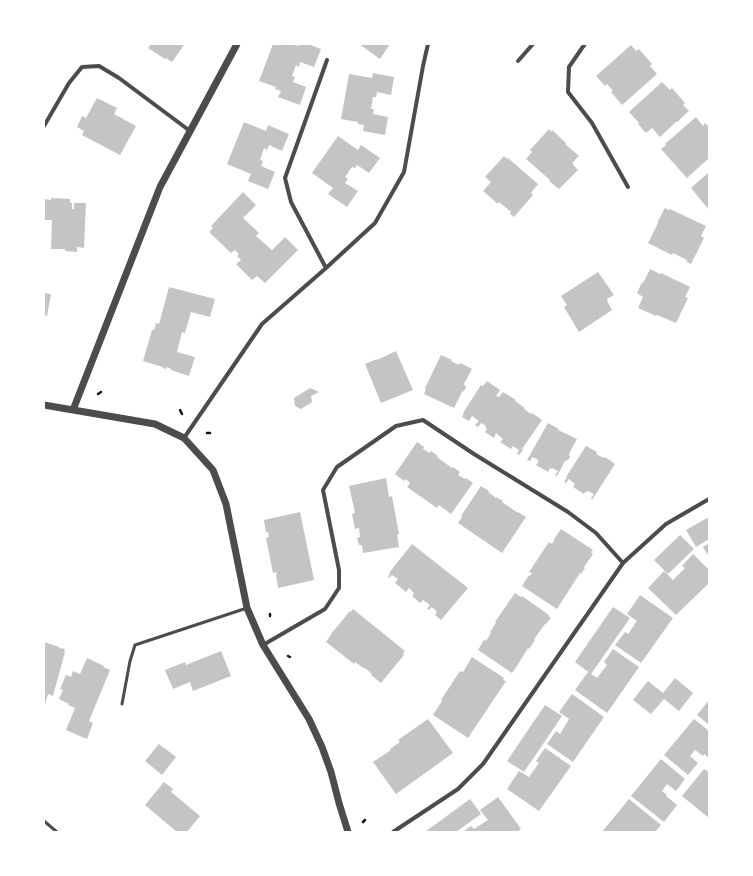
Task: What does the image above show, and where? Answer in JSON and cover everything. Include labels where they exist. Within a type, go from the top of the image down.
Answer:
[{"type":"street","points":[[73,410],[160,187],[237,44]]},
{"type":"street","points":[[184,438],[262,324],[375,223],[404,172],[428,44]]},
{"type":"street","points":[[518,61],[533,44]]},
{"type":"street","points":[[585,44],[569,67],[568,92],[592,123],[628,187]]},
{"type":"street","points":[[326,268],[291,202],[285,178],[328,60]]},
{"type":"street","points":[[44,126],[69,83],[82,67],[99,66],[119,78],[190,131]]},
{"type":"street","points":[[44,405],[155,424],[184,438],[213,470],[226,504],[247,608],[263,645],[309,719],[322,747],[331,772],[348,832]]},
{"type":"street","points":[[263,645],[326,609],[339,588],[339,570],[324,490],[337,467],[396,426],[423,420],[474,454],[568,512],[596,533],[623,563]]},
{"type":"street","points":[[393,832],[458,789],[483,764],[623,563],[666,524],[709,499]]},
{"type":"lane","points":[[122,704],[130,661],[135,645],[247,608]]},
{"type":"lane","points":[[44,821],[57,832]]},
{"type":"path","points":[[180,410],[182,414]]},
{"type":"building","points":[[151,44],[184,45],[172,62],[148,48]]},
{"type":"building","points":[[273,44],[292,44],[298,46],[299,44],[308,44],[321,49],[314,67],[300,62],[299,67],[296,65],[292,76],[295,77],[293,82],[306,87],[300,105],[278,97],[281,91],[275,89],[276,87],[259,81]]},
{"type":"building","points":[[359,44],[390,44],[380,59]]},
{"type":"building","points":[[631,45],[636,51],[639,49],[652,64],[650,66],[657,74],[622,105],[611,92],[613,91],[607,84],[605,86],[596,76]]},
{"type":"building","points":[[373,73],[394,77],[391,95],[377,92],[376,97],[373,97],[371,109],[374,109],[373,114],[388,117],[385,135],[363,131],[364,125],[358,124],[358,122],[341,119],[349,74],[372,78]]},
{"type":"building","points":[[662,82],[670,90],[672,88],[685,103],[683,105],[689,111],[660,137],[652,128],[646,133],[629,112]]},
{"type":"building","points":[[97,98],[117,108],[114,114],[136,126],[120,155],[82,135],[84,131],[77,127],[82,116],[86,118]]},
{"type":"building","points":[[696,117],[703,126],[705,123],[709,127],[709,158],[687,178],[661,149]]},
{"type":"building","points":[[244,122],[266,131],[268,125],[289,134],[282,151],[269,145],[267,150],[264,148],[260,160],[263,161],[261,166],[275,172],[268,189],[248,181],[251,174],[227,164]]},
{"type":"building","points":[[549,129],[551,132],[552,130],[579,156],[572,163],[578,170],[559,189],[526,159],[532,152],[530,150]]},
{"type":"building","points":[[338,136],[358,150],[361,145],[380,158],[369,173],[357,165],[355,168],[352,167],[345,177],[348,179],[345,183],[358,191],[347,207],[328,194],[333,188],[312,173]]},
{"type":"building","points":[[504,156],[538,184],[531,193],[533,195],[514,217],[510,214],[511,212],[499,202],[498,204],[483,191],[491,182],[485,177]]},
{"type":"building","points":[[709,172],[709,210],[691,188]]},
{"type":"building","points":[[243,192],[256,205],[243,218],[259,233],[256,236],[272,250],[285,237],[298,250],[265,283],[257,276],[252,280],[236,264],[241,260],[237,256],[239,254],[235,250],[231,253],[209,232],[213,228],[211,226]]},
{"type":"building","points":[[51,198],[70,199],[72,209],[74,209],[74,203],[86,203],[84,248],[77,247],[77,252],[65,251],[65,249],[51,249],[52,220],[44,220],[44,199],[51,200]]},
{"type":"building","points":[[665,208],[706,226],[701,236],[704,238],[691,264],[687,262],[687,260],[673,253],[672,255],[648,243]]},
{"type":"building","points":[[650,269],[690,287],[685,297],[688,298],[676,323],[638,308],[643,297],[637,293]]},
{"type":"building","points":[[598,272],[614,295],[607,299],[612,310],[579,332],[564,307],[567,305],[561,296]]},
{"type":"building","points":[[169,287],[215,299],[210,317],[191,312],[185,333],[182,332],[177,352],[195,357],[189,376],[171,370],[167,367],[166,369],[143,361],[152,330],[154,330],[156,323],[159,324]]},
{"type":"building","points":[[44,293],[51,294],[47,316],[44,315]]},
{"type":"building","points":[[396,351],[413,390],[381,403],[365,364]]},
{"type":"building","points":[[441,355],[459,365],[460,363],[472,369],[464,384],[466,387],[454,408],[424,394],[425,388]]},
{"type":"building","points":[[487,381],[500,390],[496,396],[499,397],[503,392],[516,400],[515,401],[525,408],[524,409],[542,420],[519,455],[517,454],[519,450],[513,446],[511,449],[500,442],[503,439],[496,433],[494,438],[485,432],[487,429],[485,427],[486,426],[481,423],[478,427],[475,425],[479,421],[472,416],[469,421],[462,417],[481,385],[483,386]]},
{"type":"building","points":[[310,388],[319,392],[311,396],[312,402],[301,409],[295,406],[294,398]]},
{"type":"building","points":[[548,423],[559,429],[558,430],[577,439],[569,454],[570,457],[565,461],[557,476],[555,475],[558,471],[550,468],[548,472],[536,465],[539,461],[537,459],[532,457],[530,461],[527,460]]},
{"type":"building","points":[[417,442],[424,447],[423,449],[430,453],[431,451],[452,468],[453,467],[460,472],[458,475],[473,483],[451,514],[439,505],[437,508],[407,487],[410,483],[406,479],[404,481],[395,474]]},
{"type":"building","points":[[586,446],[597,452],[596,454],[604,458],[605,457],[615,464],[592,500],[591,498],[594,494],[586,491],[584,494],[573,487],[575,484],[569,479],[566,483],[564,482]]},
{"type":"building","points":[[386,478],[389,497],[392,496],[399,534],[397,535],[399,547],[363,553],[362,545],[359,545],[357,538],[360,537],[359,528],[355,529],[352,514],[355,513],[349,486]]},
{"type":"building","points":[[481,486],[496,498],[503,501],[502,502],[526,517],[502,553],[458,523]]},
{"type":"building","points":[[300,512],[314,580],[278,588],[276,572],[273,573],[266,538],[269,537],[268,532],[266,532],[264,520]]},
{"type":"building","points":[[709,517],[709,539],[696,547],[686,530]]},
{"type":"building","points":[[561,529],[593,550],[591,552],[593,554],[557,609],[522,586],[532,573],[529,572],[549,542],[552,544]]},
{"type":"building","points":[[680,535],[694,549],[668,574],[654,560]]},
{"type":"building","points":[[709,543],[709,557],[703,547]]},
{"type":"building","points":[[412,544],[468,588],[441,620],[435,615],[437,612],[432,607],[429,610],[427,609],[430,605],[423,600],[420,603],[412,596],[414,593],[409,588],[406,592],[395,583],[398,579],[392,575],[389,578],[388,577],[390,574],[389,573]]},
{"type":"building","points":[[693,554],[709,570],[709,583],[676,615],[648,588],[664,571],[673,580],[685,568],[682,566]]},
{"type":"building","points":[[515,593],[521,597],[522,596],[551,618],[534,639],[535,640],[512,673],[478,650],[484,640],[486,641],[496,623],[495,622]]},
{"type":"building","points":[[640,595],[673,618],[641,663],[615,645],[625,632],[628,634],[637,621],[627,614]]},
{"type":"building","points":[[613,607],[630,618],[591,674],[575,662]]},
{"type":"building","points":[[353,609],[405,651],[403,653],[404,655],[381,683],[365,668],[355,662],[354,664],[326,642]]},
{"type":"building","points":[[44,642],[65,649],[53,696],[48,694],[45,704],[44,704]]},
{"type":"building","points":[[613,649],[639,667],[607,713],[575,690],[588,672],[597,678],[607,665],[604,662]]},
{"type":"building","points":[[221,651],[231,676],[193,691],[190,682],[173,689],[165,670],[185,662],[186,665]]},
{"type":"building","points":[[472,657],[504,678],[503,680],[506,681],[468,738],[433,715],[460,671],[463,672]]},
{"type":"building","points":[[87,658],[110,670],[89,721],[93,723],[87,739],[66,730],[75,708],[59,699],[63,690],[60,689],[66,675],[71,677],[73,671],[80,674]]},
{"type":"building","points":[[675,678],[693,693],[679,711],[664,699],[651,714],[633,700],[648,681],[663,693]]},
{"type":"building","points":[[572,694],[604,717],[573,762],[547,744],[556,731],[560,734],[569,719],[559,712]]},
{"type":"building","points":[[709,700],[709,725],[697,715]]},
{"type":"building","points":[[545,705],[562,716],[524,772],[507,761]]},
{"type":"building","points":[[428,719],[453,753],[396,794],[373,762],[391,750],[390,749],[400,742],[398,740]]},
{"type":"building","points":[[694,719],[709,731],[709,758],[704,754],[703,756],[695,750],[690,756],[698,763],[688,775],[664,755]]},
{"type":"building","points":[[159,744],[176,757],[162,775],[145,761]]},
{"type":"building","points":[[545,748],[571,766],[539,811],[507,789],[519,771],[529,777],[539,763],[536,761]]},
{"type":"building","points":[[661,759],[685,779],[676,791],[667,784],[662,791],[677,805],[664,822],[631,796]]},
{"type":"building","points":[[704,769],[709,772],[709,818],[682,796]]},
{"type":"building","points":[[164,782],[173,789],[171,792],[200,816],[187,832],[177,832],[145,805]]},
{"type":"building","points":[[498,797],[521,829],[517,832],[463,832],[471,826],[474,829],[488,820],[480,810]]},
{"type":"building","points":[[470,799],[481,814],[456,832],[425,832]]},
{"type":"building","points":[[629,799],[661,825],[655,832],[602,832]]}]
